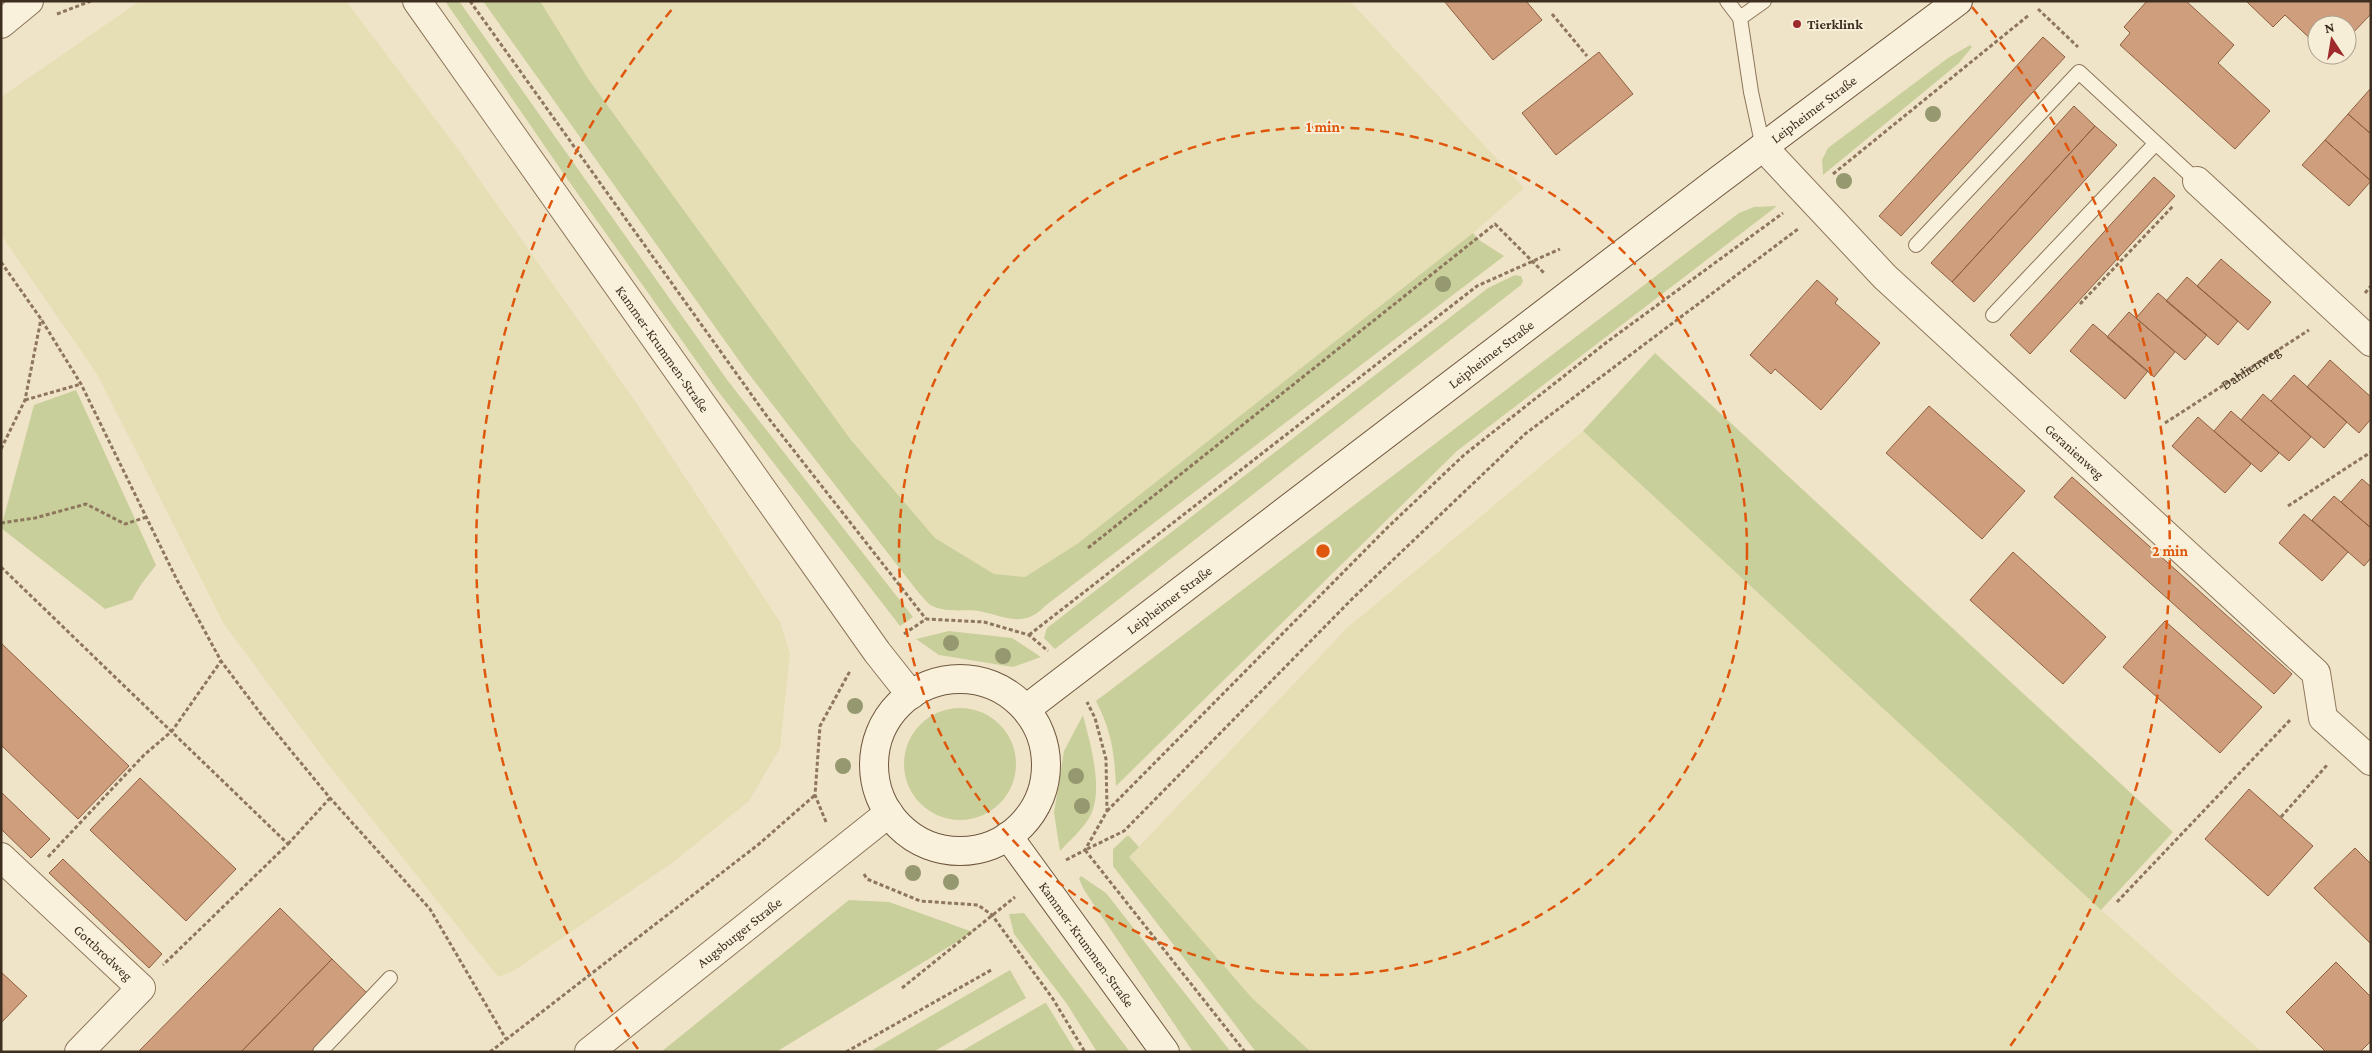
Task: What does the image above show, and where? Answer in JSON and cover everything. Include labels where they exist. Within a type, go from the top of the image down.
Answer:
[{"type":"street","points":[[1,24],[29,1]]},
{"type":"street","name":"Kammer-Krummen-Straße","points":[[417,1],[877,652],[911,694]]},
{"type":"street","name":"Leipheimer Straße","points":[[1026,709],[1763,147],[1958,1]]},
{"type":"street","name":"Geranienweg","points":[[1763,147],[1885,277],[2316,673],[2323,718],[2371,761]]},
{"type":"street","points":[[2197,181],[2371,342]]},
{"type":"street","points":[[958,678],[983,682],[1006,692],[1026,709],[1041,733],[1047,762],[1042,791],[1038,800],[1029,817],[1008,836],[983,848],[957,851],[930,846],[907,833],[889,813],[878,789],[874,762],[879,737],[891,713],[911,694],[933,683],[958,678]]},
{"type":"street","name":"Augsburger Straße","points":[[589,1052],[889,813]]},
{"type":"street","name":"Kammer-Krummen-Straße","points":[[1008,836],[1164,1052]]},
{"type":"street","name":"Gottbrodweg","points":[[1,856],[141,988],[80,1052]]},
{"type":"lane","points":[[1728,1],[1740,18],[1763,147]]},
{"type":"lane","points":[[1740,18],[1764,1]]},
{"type":"lane","points":[[1916,245],[2079,72],[2197,181]]},
{"type":"lane","points":[[1993,315],[2156,143]]},
{"type":"lane","points":[[320,1052],[390,978]]},
{"type":"path","points":[[470,1],[766,414],[926,619]]},
{"type":"path","points":[[2038,9],[2081,50]]},
{"type":"path","points":[[1552,14],[1587,56]]},
{"type":"path","points":[[1825,180],[2029,16]]},
{"type":"path","points":[[2080,304],[2197,181]]},
{"type":"path","points":[[1085,850],[1107,811],[1388,528],[1464,455],[1607,342],[1788,209]]},
{"type":"path","points":[[1064,860],[1124,831],[1352,600],[1526,434],[1822,211]]},
{"type":"path","points":[[1088,548],[1495,224],[1567,296]]},
{"type":"path","points":[[1029,635],[1477,286],[1560,249]]},
{"type":"path","points":[[1,262],[41,319],[81,384],[177,580],[221,661],[264,718],[330,798],[430,909],[506,1039]]},
{"type":"path","name":"Dahlienweg","points":[[2165,423],[2338,312]]},
{"type":"path","points":[[1,449],[25,400],[41,319]]},
{"type":"path","points":[[25,400],[81,384]]},
{"type":"path","points":[[2288,506],[2371,452]]},
{"type":"path","points":[[1,523],[35,518],[86,504],[125,524],[147,517]]},
{"type":"path","points":[[1,567],[288,844]]},
{"type":"path","points":[[906,633],[926,619],[984,622],[1029,635],[1050,652]]},
{"type":"path","points":[[27,880],[144,755],[172,731],[221,661]]},
{"type":"path","points":[[828,824],[815,796],[820,726],[851,669]]},
{"type":"path","points":[[2117,902],[2319,690]]},
{"type":"path","points":[[1089,705],[1106,759],[1107,811]]},
{"type":"path","points":[[2281,817],[2349,742]]},
{"type":"path","points":[[490,1052],[759,844],[815,796]]},
{"type":"path","points":[[141,988],[288,844],[330,798]]},
{"type":"path","points":[[1085,850],[1245,1052]]},
{"type":"path","points":[[867,879],[920,901],[978,906],[992,914],[1053,999],[1085,1052]]},
{"type":"path","points":[[902,988],[1014,898]]},
{"type":"path","points":[[846,1052],[993,969]]},
{"type":"shaded area","points":[[140,1],[346,1],[458,149],[633,398],[780,622],[790,653],[780,748],[749,801],[672,863],[512,972],[498,977],[327,763],[224,624],[97,374],[1,235],[1,97]]},
{"type":"shaded area","points":[[540,1],[1350,1],[1524,188],[1473,233],[1077,544],[1025,577],[994,574],[935,538],[851,440],[589,80]]},
{"type":"shaded area","points":[[1583,431],[2101,910],[2262,1052],[1311,1052],[1252,998],[1129,857],[1347,628]]},
{"type":"green space","points":[[445,1],[459,1],[728,381],[913,617],[900,626],[717,390],[568,180]]},
{"type":"green space","points":[[483,1],[540,1],[589,80],[851,440],[935,538],[994,574],[1025,577],[1077,544],[1473,233],[1479,240],[1504,256],[1037,613],[1029,617],[1014,619],[979,611],[938,608],[930,605],[918,592],[745,369]]},
{"type":"green space","points":[[1970,45],[1972,47],[1959,63],[1823,175],[1822,160],[1828,148],[1948,58]]},
{"type":"green space","points":[[1777,206],[1457,451],[1116,786],[1111,742],[1106,723],[1096,701],[1739,213],[1754,207]]},
{"type":"green space","points":[[1515,275],[1521,276],[1523,281],[1521,285],[1055,649],[1044,638],[1047,628],[1488,288]]},
{"type":"green space","points":[[1655,353],[2173,832],[2101,910],[1583,431]]},
{"type":"green space","points":[[76,390],[156,565],[132,600],[105,609],[1,528],[34,405]]},
{"type":"green space","points":[[949,631],[1012,638],[1041,657],[1013,667],[939,655],[916,639]]},
{"type":"green space","points":[[960,708],[971,709],[981,713],[999,725],[1011,743],[1015,753],[1015,775],[1011,785],[999,803],[981,815],[971,819],[960,820],[949,819],[939,815],[921,803],[909,785],[905,775],[904,764],[905,753],[909,743],[921,725],[939,713],[949,709]]},
{"type":"green space","points":[[1083,715],[1095,767],[1096,795],[1094,807],[1089,818],[1079,831],[1060,851],[1054,813],[1064,751]]},
{"type":"green space","points":[[1128,835],[1139,847],[1129,857],[1252,998],[1311,1052],[1256,1052],[1113,866],[1113,849]]},
{"type":"green space","points":[[1081,876],[1106,893],[1231,1052],[1193,1052],[1084,890],[1079,879]]},
{"type":"green space","points":[[849,900],[889,902],[973,932],[776,1052],[661,1052]]},
{"type":"green space","points":[[1024,913],[1130,1052],[1097,1052],[1067,1004],[1014,934],[1009,914]]},
{"type":"green space","points":[[1010,970],[1026,998],[933,1052],[869,1052]]},
{"type":"green space","points":[[1045,1003],[1076,1052],[960,1052]]},
{"type":"building","points":[[1444,1],[1526,1],[1542,20],[1493,60]]},
{"type":"building","points":[[2147,1],[2186,1],[2234,45],[2218,63],[2270,111],[2235,149],[2120,45],[2130,33],[2124,27]]},
{"type":"building","points":[[2246,1],[2371,1],[2371,14],[2357,29],[2357,15],[2307,15],[2307,36],[2285,15],[2273,27]]},
{"type":"building","points":[[2043,37],[2065,57],[1901,236],[1879,216]]},
{"type":"building","points":[[1599,52],[1633,94],[1556,155],[1522,113]]},
{"type":"building","points":[[2371,88],[2371,134],[2348,114]]},
{"type":"building","points":[[2074,106],[2095,126],[1952,282],[1931,263]]},
{"type":"building","points":[[2348,114],[2371,134],[2371,181],[2325,140]]},
{"type":"building","points":[[2095,126],[2117,145],[1974,302],[1952,282]]},
{"type":"building","points":[[2325,140],[2371,181],[2349,206],[2302,165]]},
{"type":"building","points":[[2154,177],[2175,196],[2030,354],[2010,335]]},
{"type":"building","points":[[2221,259],[2271,302],[2248,330],[2197,286]]},
{"type":"building","points":[[2187,277],[2238,321],[2218,345],[2166,301]]},
{"type":"building","points":[[1817,280],[1838,299],[1835,303],[1880,343],[1821,410],[1775,369],[1771,374],[1750,355]]},
{"type":"building","points":[[2158,293],[2207,335],[2185,360],[2136,318]]},
{"type":"building","points":[[2129,312],[2175,352],[2154,377],[2107,337]]},
{"type":"building","points":[[2093,324],[2148,371],[2125,399],[2070,351]]},
{"type":"building","points":[[2330,360],[2371,397],[2371,419],[2359,433],[2307,387]]},
{"type":"building","points":[[2294,375],[2347,422],[2324,448],[2271,401]]},
{"type":"building","points":[[2263,394],[2311,437],[2289,461],[2241,420]]},
{"type":"building","points":[[1929,406],[2025,491],[1982,539],[1886,453]]},
{"type":"building","points":[[2231,411],[2279,453],[2261,472],[2214,431]]},
{"type":"building","points":[[2198,417],[2251,464],[2225,493],[2172,446]]},
{"type":"building","points":[[2072,477],[2292,674],[2274,694],[2054,497]]},
{"type":"building","points":[[2362,479],[2371,487],[2371,528],[2341,502]]},
{"type":"building","points":[[2334,496],[2371,528],[2371,558],[2364,566],[2312,520]]},
{"type":"building","points":[[2304,514],[2348,552],[2322,581],[2279,543]]},
{"type":"building","points":[[2013,552],[2106,637],[2063,684],[1970,600]]},
{"type":"building","points":[[2165,621],[2262,707],[2220,753],[2123,667]]},
{"type":"building","points":[[1,643],[129,766],[78,819],[1,745]]},
{"type":"building","points":[[140,778],[236,869],[186,921],[90,830]]},
{"type":"building","points":[[2249,789],[2313,846],[2268,896],[2205,839]]},
{"type":"building","points":[[1,792],[50,839],[31,858],[1,829]]},
{"type":"building","points":[[2355,848],[2371,864],[2371,944],[2314,888]]},
{"type":"building","points":[[63,859],[162,954],[149,968],[49,873]]},
{"type":"building","points":[[280,908],[332,959],[241,1052],[138,1052]]},
{"type":"building","points":[[332,959],[369,995],[314,1052],[241,1052]]},
{"type":"building","points":[[2336,962],[2371,997],[2371,1041],[2360,1052],[2326,1052],[2286,1012]]},
{"type":"building","points":[[1,972],[27,996],[1,1023]]},
{"type":"place","name":"Tierklink","points":[[1797,24]]}]
